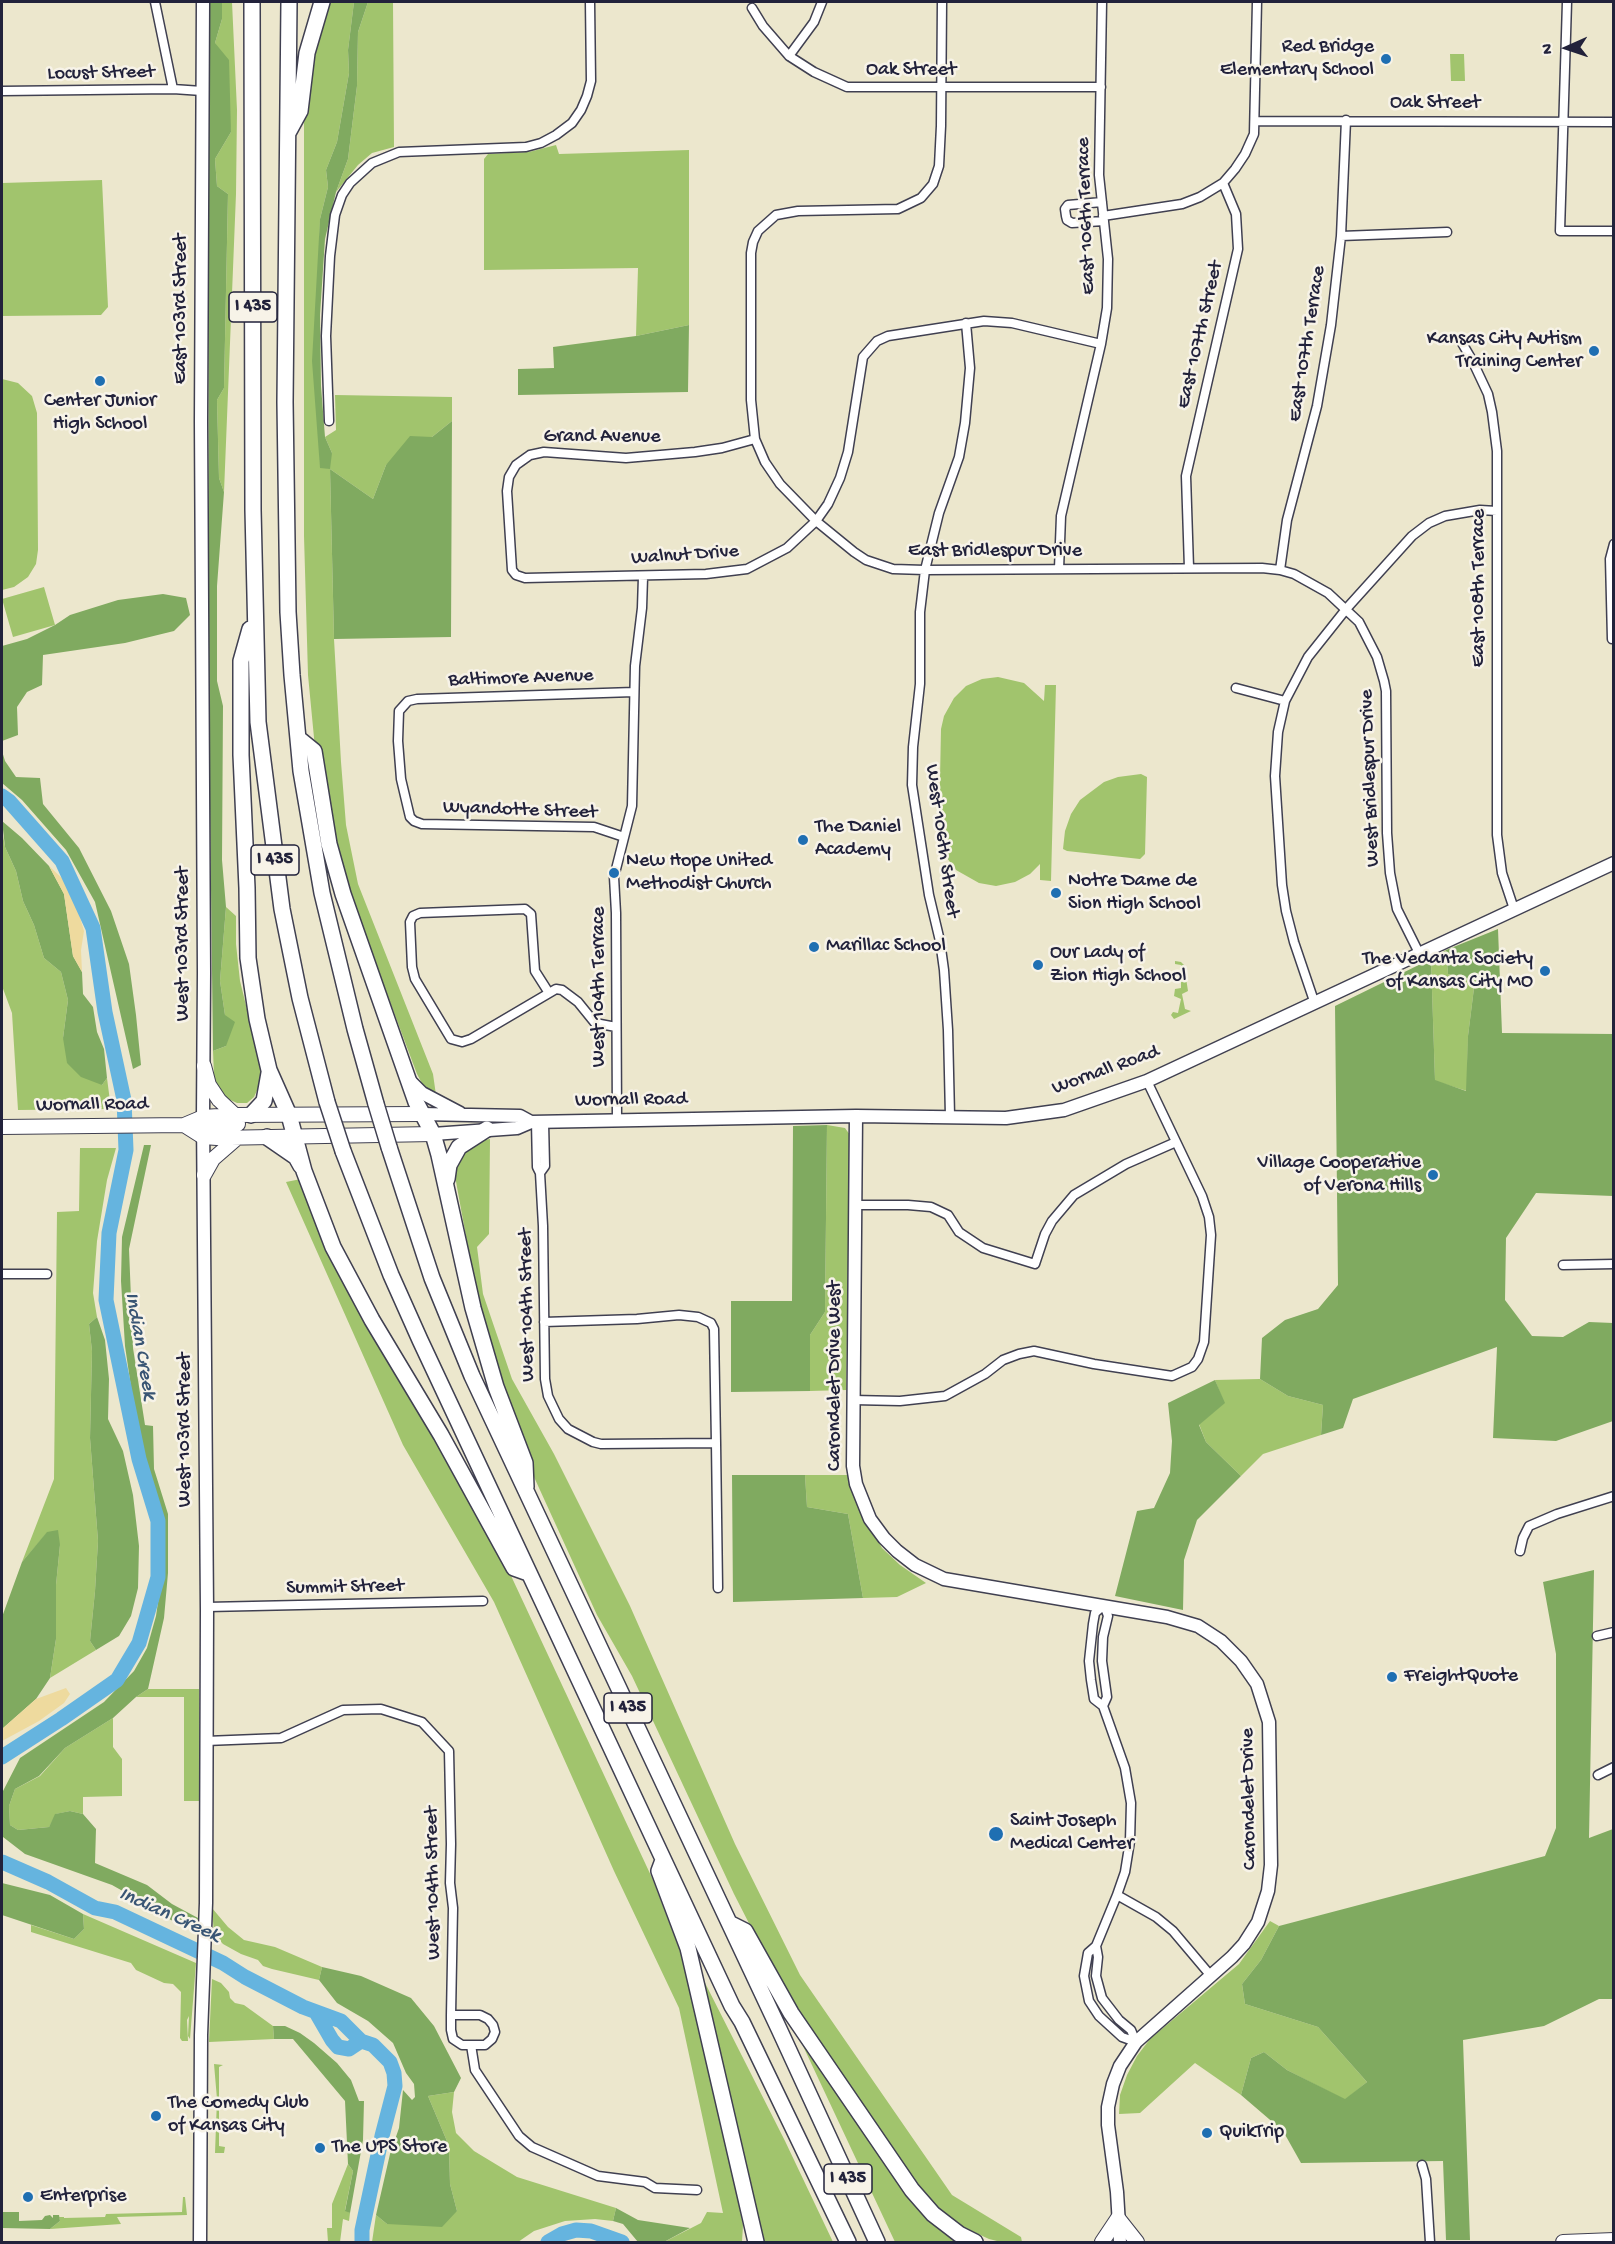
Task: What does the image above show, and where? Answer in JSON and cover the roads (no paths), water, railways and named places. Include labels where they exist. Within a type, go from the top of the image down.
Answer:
[{"type":"highway","name":"I 435","points":[[252,2],[255,613],[258,722],[274,857],[300,998],[327,1102],[343,1151],[391,1275],[528,1573],[727,1995],[848,2242]]},
{"type":"highway","name":"I 435","points":[[289,2],[285,402],[288,600],[301,771],[322,893],[355,1029],[389,1147],[432,1278],[472,1376],[877,2242]]},
{"type":"highway","points":[[286,135],[300,111],[307,53],[322,2]]},
{"type":"highway","points":[[255,613],[241,660],[241,755],[248,958],[257,1019],[269,1070],[289,1115],[304,1171],[333,1247],[441,1435],[513,1568],[528,1573]]},
{"type":"highway","points":[[298,738],[314,751],[329,844],[344,894],[421,1114],[433,1134],[472,1308],[496,1387],[525,1463],[526,1493]]},
{"type":"highway","points":[[251,1115],[264,1101],[269,1070]]},
{"type":"highway","points":[[446,1185],[449,1165],[459,1147],[487,1129]]},
{"type":"highway","points":[[267,1137],[296,1157],[304,1171]]},
{"type":"highway","points":[[664,1858],[659,1871],[688,1947],[756,2242]]},
{"type":"highway","points":[[729,1923],[745,1930],[791,2013],[917,2197],[933,2214],[959,2234],[975,2242]]},
{"type":"highway","points":[[746,2242],[752,2222]]},
{"type":"main road","points":[[204,1065],[209,1085],[220,1101],[235,1115]]},
{"type":"main road","name":"Wornall Road","points":[[2,1127],[184,1125],[203,1116],[235,1115],[421,1114]]},
{"type":"main road","points":[[203,1137],[213,1126],[274,1123],[289,1115]]},
{"type":"main road","name":"Wornall Road","points":[[184,1125],[203,1137],[236,1139],[433,1134]]},
{"type":"main road","points":[[204,1175],[213,1159],[236,1139]]},
{"type":"main road","points":[[1102,2242],[1118,2218],[1137,2242]]},
{"type":"main road","points":[[1563,2242],[1614,2240]]},
{"type":"street","points":[[155,2],[173,89]]},
{"type":"street","name":"East 103rd Street","points":[[202,617],[203,2]]},
{"type":"street","points":[[329,421],[326,336],[330,256],[335,215],[342,195],[350,183],[372,163],[385,156],[411,150],[526,147],[541,143],[572,123],[581,110],[591,81],[590,2]]},
{"type":"street","points":[[789,56],[814,22],[822,2]]},
{"type":"street","name":"East Bridlespur Drive","points":[[942,2],[939,166],[933,184],[921,198],[898,209],[798,211],[776,215],[758,231],[751,253],[751,400],[755,439],[765,462],[780,484],[816,520],[854,552],[866,560],[893,569],[1280,570],[1312,582],[1347,608],[1370,640],[1380,669]]},
{"type":"street","name":"East 106th Terrace","points":[[1059,569],[1061,516],[1101,344],[1107,298],[1108,259],[1099,175],[1102,2]]},
{"type":"street","points":[[1102,202],[1068,205],[1065,209],[1067,220],[1072,223],[1104,219],[1182,204],[1200,197],[1223,183],[1235,169],[1254,134],[1256,121],[1257,2]]},
{"type":"street","points":[[1567,2],[1560,231],[1614,231]]},
{"type":"street","name":"Oak Street","points":[[752,8],[763,26],[789,56],[814,72],[847,87],[1101,87]]},
{"type":"street","name":"Locust Street","points":[[2,91],[173,89],[202,91]]},
{"type":"street","name":"East 107th Terrace","points":[[1280,570],[1287,520],[1317,406],[1331,325],[1341,236],[1346,120]]},
{"type":"street","name":"Oak Street","points":[[1256,121],[1614,122]]},
{"type":"street","name":"East 107th Street","points":[[1189,568],[1186,476],[1238,249],[1236,214],[1223,183]]},
{"type":"street","points":[[1341,236],[1447,232]]},
{"type":"street","name":"Walnut Drive","points":[[514,573],[525,578],[706,574],[747,569],[787,548],[816,520],[828,504],[840,478],[848,452],[861,366],[868,349],[877,341],[888,336],[984,321],[1012,323],[1101,344]]},
{"type":"street","name":"West 106th Street","points":[[950,1116],[944,970],[929,895],[912,785],[913,747],[920,684],[920,612],[925,570],[939,513],[959,457],[965,423],[970,368],[966,323]]},
{"type":"street","name":"East 108th Terrace","points":[[1462,343],[1481,376],[1492,412],[1497,451],[1497,840],[1502,873],[1514,909]]},
{"type":"street","name":"Grand Avenue","points":[[514,573],[510,564],[507,491],[509,477],[516,465],[530,455],[544,452],[626,458],[695,452],[722,448],[755,439]]},
{"type":"street","points":[[1314,1001],[1294,942],[1282,885],[1275,776],[1278,732],[1285,701],[1308,657],[1347,608],[1412,536],[1429,523],[1462,511],[1497,511]]},
{"type":"street","points":[[1612,639],[1610,558],[1614,544]]},
{"type":"street","name":"West 104th Terrace","points":[[617,1121],[614,877],[632,806],[634,692],[643,577]]},
{"type":"street","name":"West 103rd Street","points":[[200,2242],[206,1903],[207,1607],[202,617]]},
{"type":"street","name":"West Bridlespur Drive","points":[[1380,669],[1386,692],[1387,833],[1390,873],[1396,909],[1419,953]]},
{"type":"street","points":[[1236,688],[1285,701]]},
{"type":"street","name":"Baltimore Avenue","points":[[414,821],[410,817],[401,779],[398,741],[399,711],[408,701],[634,692]]},
{"type":"street","name":"Wyandotte Street","points":[[414,821],[422,824],[594,827],[624,837]]},
{"type":"street","name":"Wornall Road","points":[[433,1134],[517,1128],[537,1122],[856,1116],[1006,1118],[1064,1110],[1147,1081],[1314,1001],[1614,863]]},
{"type":"street","points":[[549,993],[535,971],[531,914],[525,909],[420,913],[413,916],[410,922],[412,967],[415,979],[451,1039],[462,1042],[471,1039],[556,989],[562,990],[578,1002],[595,1023],[616,1027]]},
{"type":"street","points":[[409,1080],[422,1093],[461,1114]]},
{"type":"street","points":[[853,1400],[900,1401],[945,1396],[985,1374],[1003,1360],[1019,1353],[1034,1351],[1094,1364],[1172,1376],[1192,1367],[1198,1359],[1204,1342],[1211,1235],[1209,1217],[1202,1196],[1147,1081]]},
{"type":"street","name":"Wornall Road","points":[[421,1114],[520,1116],[537,1122]]},
{"type":"street","name":"Carondelet Drive West","points":[[856,1116],[853,1466],[856,1484],[870,1519],[897,1551],[915,1565],[944,1579],[1104,1605]]},
{"type":"street","name":"West 104th Street","points":[[537,1122],[545,1166],[540,1173],[545,1379],[552,1407],[568,1429],[585,1440],[601,1444],[716,1443]]},
{"type":"street","points":[[856,1205],[908,1204],[931,1207],[948,1215],[959,1232],[983,1248],[1035,1264],[1044,1234],[1074,1195],[1126,1164],[1176,1143]]},
{"type":"street","points":[[1563,1265],[1614,1264]]},
{"type":"street","points":[[2,1274],[47,1274]]},
{"type":"street","points":[[544,1322],[679,1315],[698,1317],[711,1323],[714,1329],[718,1588]]},
{"type":"street","points":[[1520,1551],[1529,1526],[1557,1514],[1614,1496]]},
{"type":"street","name":"Summit Street","points":[[207,1607],[483,1601]]},
{"type":"street","points":[[1104,1605],[1108,1616],[1103,1637],[1102,1661],[1107,1697],[1103,1706],[1125,1768],[1131,1803],[1128,1858],[1117,1895],[1096,1946],[1098,1957],[1096,1976],[1102,1998],[1108,2009],[1131,2030],[1136,2042],[1120,2066],[1108,2107],[1120,2242]]},
{"type":"street","name":"Carondelet Drive","points":[[1104,1605],[1185,1621],[1209,1633],[1231,1649],[1257,1684],[1266,1707],[1271,1735],[1271,1857],[1264,1907],[1251,1933],[1232,1957],[1136,2042]]},
{"type":"street","points":[[1596,1635],[1614,1632]]},
{"type":"street","name":"West 104th Street","points":[[206,1741],[281,1738],[343,1710],[381,1709],[422,1722],[449,1751],[450,1883],[453,1908],[451,2015]]},
{"type":"street","points":[[1598,1774],[1614,1767]]},
{"type":"street","points":[[1117,1895],[1156,1917],[1177,1936],[1211,1976]]},
{"type":"street","points":[[451,2015],[480,2015],[493,2025],[495,2032],[492,2039],[485,2045],[462,2045],[453,2039],[451,2015]]},
{"type":"street","points":[[471,2045],[475,2070],[519,2136],[532,2147],[598,2176],[645,2182],[655,2187],[697,2190]]},
{"type":"street","points":[[1422,2165],[1426,2179],[1430,2242]]},
{"type":"waterway","name":"Indian Creek","points":[[2,796],[62,861],[93,928],[105,1012],[124,1100],[126,1150],[109,1233],[106,1300],[139,1459],[158,1521],[158,1577],[139,1643],[117,1680],[2,1757]]},
{"type":"waterway","name":"Indian Creek","points":[[2,1862],[48,1882],[95,1908],[115,1912],[223,1963],[303,2007],[341,2021],[361,2041],[373,2045],[390,2062],[395,2086],[362,2230],[362,2242]]},
{"type":"waterway","name":"Indian Creek","points":[[317,2014],[338,2047],[349,2049],[361,2041]]},
{"type":"waterway","name":"Indian Creek","points":[[548,2242],[562,2234],[576,2230],[591,2231],[622,2242]]},
{"type":"place","name":"Red Bridge Elementary School","points":[[1386,59]]},
{"type":"place","name":"Kansas City Autism Training Center","points":[[1594,351]]},
{"type":"place","name":"Center Junior High School","points":[[100,381]]},
{"type":"place","name":"The Daniel Academy","points":[[803,840]]},
{"type":"place","name":"New Hope United Methodist Church","points":[[614,873]]},
{"type":"place","name":"Notre Dame de Sion High School","points":[[1056,893]]},
{"type":"place","name":"Marillac School","points":[[814,947]]},
{"type":"place","name":"Our Lady of Zion High School","points":[[1038,965]]},
{"type":"place","name":"The Vedanta Society of Kansas City MO","points":[[1545,971]]},
{"type":"place","name":"Village Cooperative of Verona Hills","points":[[1433,1175]]},
{"type":"place","name":"FreightQuote","points":[[1392,1677]]},
{"type":"place","name":"Saint Joseph Medical Center","points":[[996,1834]]},
{"type":"place","name":"The Comedy Club of Kansas City","points":[[156,2116]]},
{"type":"place","name":"QuikTrip","points":[[1207,2133]]},
{"type":"place","name":"The UPS Store","points":[[320,2148]]},
{"type":"place","name":"Enterprise","points":[[28,2197]]}]
